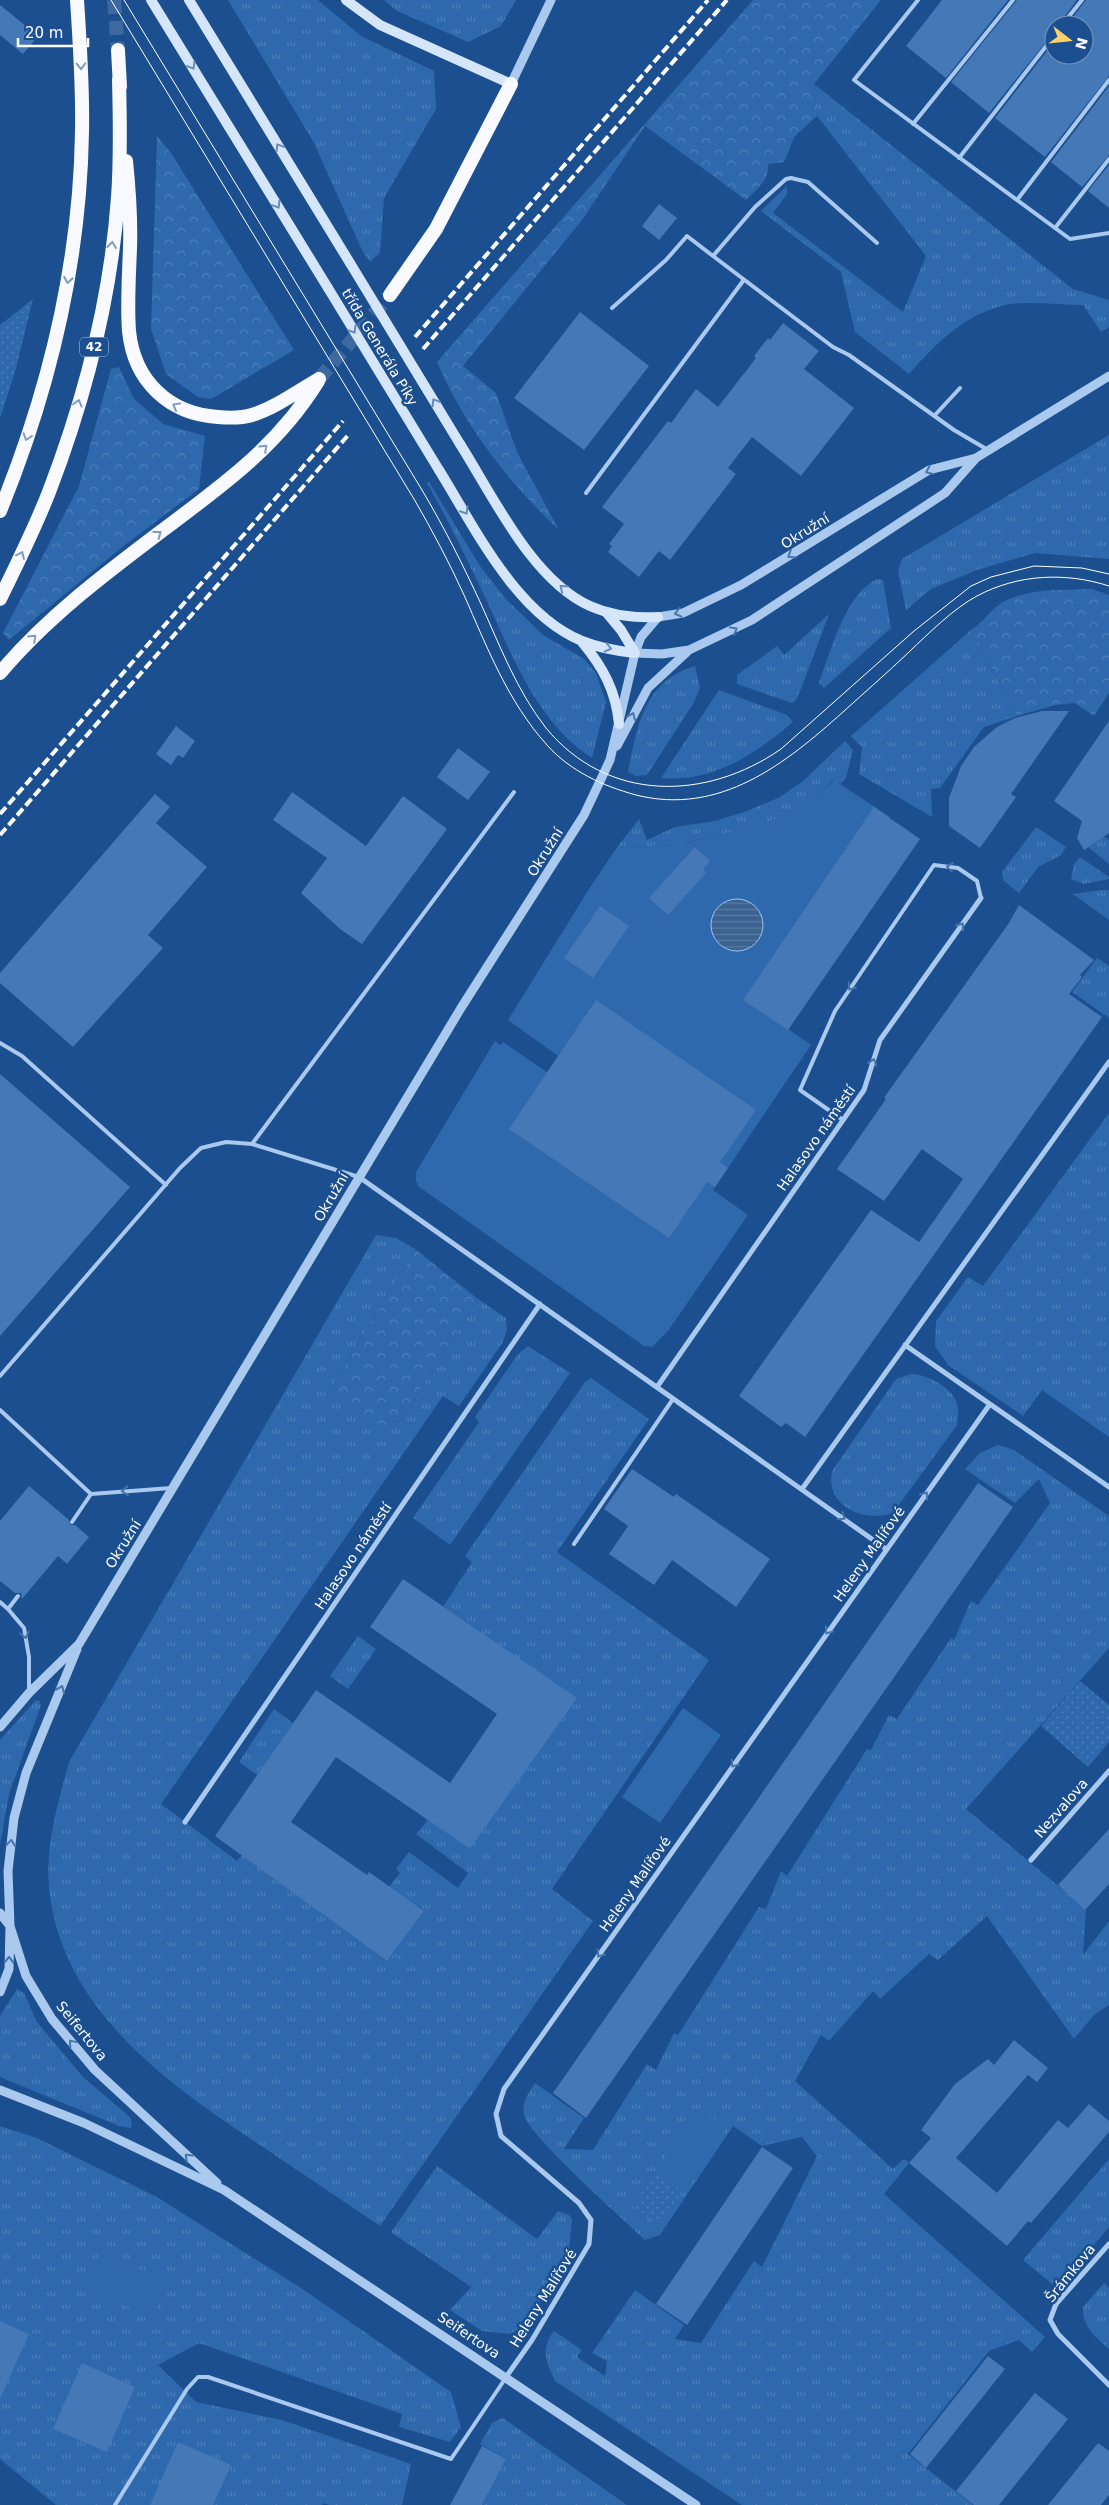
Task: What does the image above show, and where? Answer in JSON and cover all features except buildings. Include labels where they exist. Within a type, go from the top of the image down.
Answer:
[{"type":"highway","points":[[0,511],[40,398],[59,324],[69,274],[76,224],[82,133],[77,0]]},
{"type":"highway","name":"42","points":[[0,599],[49,492],[74,419],[98,328],[110,262],[118,197],[118,50]]},
{"type":"highway","name":"42","points":[[0,673],[35,636],[109,571],[228,481],[255,457],[300,410],[319,379],[267,409],[251,415],[230,417],[191,414],[158,394],[148,382],[135,357],[130,332],[129,192],[119,79]]},
{"type":"highway","points":[[390,295],[436,229],[511,84]]},
{"type":"main road","name":"třída Generála Píky","points":[[151,0],[495,562],[539,612],[557,627],[582,641],[634,653]]},
{"type":"main road","name":"třída Generála Píky","points":[[189,0],[460,444],[518,536],[543,569],[575,597],[606,612],[632,617],[658,617]]},
{"type":"main road","points":[[346,0],[380,25],[511,84]]},
{"type":"main road","points":[[606,612],[622,630],[634,653]]},
{"type":"main road","points":[[582,641],[601,666],[608,679],[614,694],[619,724]]},
{"type":"street","points":[[511,84],[550,0]]},
{"type":"street","name":"Okružní","points":[[634,653],[662,654],[689,650],[725,635],[772,608],[945,493],[976,458],[1109,376]]},
{"type":"street","name":"Okružní","points":[[0,1727],[29,1693],[79,1644],[461,1008],[554,866],[591,803],[610,760],[634,653],[641,637],[658,617],[683,613],[741,585],[928,470],[976,458]]},
{"type":"street","points":[[610,760],[648,688],[689,650]]},
{"type":"street","name":"Halasovo náměstí","points":[[657,1387],[864,1090],[880,1040],[982,898]]},
{"type":"street","points":[[802,1489],[1109,1062]]},
{"type":"street","points":[[359,1177],[886,1549]]},
{"type":"street","name":"Halasovo náměstí","points":[[185,1822],[540,1304]]},
{"type":"street","points":[[905,1345],[1109,1487]]},
{"type":"street","name":"Heleny Malířové","points":[[506,2377],[532,2340],[589,2244],[591,2220],[579,2203],[501,2136],[496,2114],[504,2089],[990,1404]]},
{"type":"street","name":"Seifertova","points":[[79,1644],[26,1773],[14,1818],[8,1871],[10,1926],[26,1976],[52,2019],[95,2070],[224,2190]]},
{"type":"street","name":"Nezvalova","points":[[1031,1860],[1109,1771]]},
{"type":"street","points":[[0,1913],[10,1926],[9,1969],[0,1992]]},
{"type":"street","name":"Seifertova","points":[[0,2090],[84,2123],[224,2190],[696,2505]]},
{"type":"street","name":"Šrámkova","points":[[1109,2244],[1056,2304],[1050,2320],[1070,2346],[1109,2385]]},
{"type":"lane","points":[[918,0],[854,80],[1070,239],[1109,233]]},
{"type":"lane","points":[[913,124],[1013,0]]},
{"type":"lane","points":[[1070,15],[1082,0]]},
{"type":"lane","points":[[960,158],[1044,49]]},
{"type":"lane","points":[[1017,200],[1109,80]]},
{"type":"lane","points":[[1055,228],[1109,159]]},
{"type":"lane","points":[[713,256],[755,207],[786,179],[792,178],[808,182],[877,243]]},
{"type":"lane","points":[[612,308],[666,260],[687,236],[743,281],[833,347],[849,355],[988,450]]},
{"type":"lane","points":[[586,492],[743,281]]},
{"type":"lane","points":[[935,415],[960,388]]},
{"type":"lane","points":[[252,1144],[514,792]]},
{"type":"lane","points":[[843,1120],[800,1090],[835,1011],[934,866],[958,868],[977,881],[982,898]]},
{"type":"lane","points":[[0,1043],[22,1056],[166,1185]]},
{"type":"lane","points":[[0,1376],[166,1185],[201,1148],[226,1142],[252,1144],[359,1177]]},
{"type":"lane","points":[[574,1544],[673,1399]]},
{"type":"lane","points":[[0,1410],[91,1494],[174,1488]]},
{"type":"lane","points":[[72,1522],[91,1494]]},
{"type":"lane","points":[[8,1609],[18,1596]]},
{"type":"lane","points":[[0,1602],[24,1628],[29,1657],[29,1693]]},
{"type":"lane","points":[[115,2505],[187,2390],[198,2377],[208,2377],[277,2398],[451,2459],[506,2377]]},
{"type":"green space","points":[[228,0],[318,0],[361,36],[434,71],[436,109],[384,198],[380,253],[370,262],[362,250],[313,141]]},
{"type":"green space","points":[[384,0],[516,0],[501,26],[468,42],[397,11]]},
{"type":"green space","points":[[753,0],[881,0],[814,84],[817,116],[795,136],[784,162],[768,164],[767,175],[764,180],[746,200],[645,126],[582,220],[463,366],[496,393],[517,452],[559,530],[523,493],[489,452],[460,409],[437,362]]},
{"type":"green space","points":[[814,84],[1073,289],[1109,300],[1109,327],[1101,332],[1083,305],[1011,304],[995,308],[967,321],[942,340],[909,374],[855,332],[841,272],[761,211],[787,186],[787,194],[773,213],[903,312],[926,256],[817,116]]},
{"type":"green space","points":[[157,136],[171,153],[294,350],[211,399],[198,397],[166,374],[151,329]]},
{"type":"green space","points":[[33,299],[15,372],[0,418],[0,325]]},
{"type":"green space","points":[[119,367],[134,399],[163,424],[205,436],[199,489],[126,544],[9,640],[3,633],[79,486],[111,369]]},
{"type":"green space","points":[[1109,435],[1109,559],[1035,553],[977,570],[931,589],[906,610],[898,571],[902,559]]},
{"type":"green space","points":[[429,482],[480,566],[505,598],[543,635],[584,659],[596,673],[606,702],[592,758],[572,743],[555,725],[527,685],[464,553],[427,483]]},
{"type":"green space","points":[[878,579],[883,580],[891,628],[824,688],[819,683],[834,641],[848,610],[857,596]]},
{"type":"green space","points":[[1092,589],[1109,595],[1109,693],[1094,716],[1075,703],[1055,705],[1017,716],[971,630],[999,605],[1013,597],[1035,592]]},
{"type":"green space","points":[[829,614],[796,700],[792,703],[737,684],[737,675],[777,646],[784,655]]},
{"type":"green space","points":[[971,630],[1017,716],[984,727],[940,788],[931,789],[932,817],[859,774],[862,747],[851,736]]},
{"type":"green space","points":[[695,666],[700,688],[693,704],[647,775],[636,776],[628,772],[640,722],[654,694],[664,682],[678,673]]},
{"type":"green space","points":[[719,690],[787,715],[793,722],[764,745],[716,771],[698,776],[661,778]]},
{"type":"green space","points":[[845,741],[853,750],[846,778],[840,784],[833,780],[815,799],[813,797],[792,814],[740,831],[713,837],[712,835],[687,843],[687,841],[659,847],[659,845],[635,848],[618,846],[639,819],[647,840],[675,827],[715,821],[747,811],[780,797],[803,781]]},
{"type":"green space","points":[[834,780],[890,817],[758,1008],[811,1045],[713,1190],[748,1215],[668,1331],[652,1347],[644,1346],[418,1186],[416,1172],[495,1041],[501,1045],[503,1042],[547,1072],[558,1056],[508,1020],[589,889],[618,846],[635,848],[659,845],[660,847],[687,841],[688,843],[739,829],[740,831],[793,813],[813,796],[815,799]]},
{"type":"green space","points":[[1036,827],[1066,847],[1061,855],[1038,867],[1019,893],[1003,880],[1002,872]]},
{"type":"green space","points":[[1098,832],[1109,840],[1109,864],[1088,847]]},
{"type":"green space","points":[[1080,857],[1109,877],[1109,879],[1084,884],[1071,879],[1074,864]]},
{"type":"green space","points":[[1109,890],[1109,920],[1073,894]]},
{"type":"green space","points":[[1097,958],[1109,966],[1109,1018],[1072,992]]},
{"type":"green space","points":[[1109,1113],[1109,1437],[1042,1390],[1023,1416],[948,1365],[935,1346],[936,1321],[968,1277],[983,1286]]},
{"type":"green space","points":[[376,1235],[396,1238],[415,1249],[329,1392],[399,1423],[478,1299],[506,1318],[507,1330],[503,1342],[459,1406],[443,1396],[161,1804],[237,1861],[242,1855],[387,1961],[424,1911],[389,1887],[400,1873],[396,1869],[409,1852],[458,1888],[468,1873],[416,1834],[428,1820],[470,1849],[576,1698],[443,1607],[472,1562],[465,1556],[585,1382],[591,1378],[649,1419],[557,1552],[709,1660],[552,1889],[593,1921],[380,2226],[187,2094],[123,2038],[96,2005],[74,1970],[58,1931],[49,1888],[48,1872],[53,1824],[69,1762]]},
{"type":"green space","points":[[415,1249],[478,1299],[399,1423],[394,1420],[387,1429],[329,1392]]},
{"type":"green space","points":[[528,1346],[570,1373],[450,1545],[413,1518],[479,1422],[475,1417],[518,1354]]},
{"type":"green space","points":[[911,1374],[931,1379],[949,1391],[957,1404],[957,1425],[893,1513],[870,1516],[849,1509],[834,1494],[831,1483],[832,1471],[896,1379]]},
{"type":"green space","points":[[998,1445],[1014,1450],[1109,1516],[1109,1648],[966,1809],[1086,1909],[1083,1955],[1109,1921],[1109,2005],[1094,2015],[1074,2039],[987,1916],[938,1960],[929,1954],[880,1999],[873,1991],[829,2041],[821,2035],[795,2081],[893,2169],[904,2159],[909,2163],[884,2194],[1045,2337],[1032,2352],[1019,2340],[989,2351],[908,2454],[973,2505],[742,2505],[555,2381],[547,2362],[547,2344],[554,2331],[582,2350],[577,2357],[605,2376],[607,2361],[592,2353],[635,2290],[684,2325],[675,2339],[701,2343],[754,2261],[762,2267],[817,2156],[802,2137],[762,2146],[733,2126],[660,2235],[645,2240],[578,2178],[542,2141],[524,2115],[525,2102],[535,2083],[584,2118],[564,2149],[593,2150],[647,2064],[656,2070],[674,2033],[678,2035],[759,1907],[766,1909],[781,1871],[787,1876],[867,1749],[871,1750],[889,1715],[897,1719],[951,1638],[954,1640],[971,1601],[978,1605],[1050,1503],[1039,1479],[1015,1503],[965,1469],[980,1453]]},
{"type":"green space","points":[[358,1636],[376,1649],[348,1689],[330,1676]]},
{"type":"green space","points":[[1080,1681],[1109,1705],[1109,1742],[1088,1767],[1041,1726]]},
{"type":"green space","points":[[36,1700],[40,1701],[41,1705],[9,1794],[0,1845],[0,1740]]},
{"type":"green space","points":[[683,1708],[721,1735],[660,1823],[622,1797]]},
{"type":"green space","points":[[274,1709],[293,1723],[257,1775],[239,1762]]},
{"type":"green space","points":[[17,1989],[24,1993],[37,2022],[83,2077],[130,2117],[131,2128],[119,2126],[0,2077],[0,2016]]},
{"type":"green space","points":[[699,2108],[727,2128],[683,2191],[655,2172]]},
{"type":"green space","points":[[0,2126],[37,2138],[157,2197],[304,2290],[451,2392],[461,2427],[450,2442],[399,2427],[402,2414],[199,2343],[158,2365],[196,2402],[282,2420],[411,2464],[402,2505],[329,2505],[324,2503],[322,2505],[56,2505],[0,2459]]},
{"type":"green space","points":[[1109,2159],[1109,2227],[1059,2286],[1054,2282],[1050,2285],[1051,2283],[1023,2260]]},
{"type":"green space","points":[[437,2166],[537,2239],[558,2211],[569,2215],[572,2219],[569,2251],[528,2323],[510,2334],[482,2331],[450,2310],[471,2287],[391,2232]]},
{"type":"green space","points":[[655,2172],[683,2191],[660,2225],[632,2206]]},
{"type":"green space","points":[[100,2255],[167,2279],[153,2317],[85,2290]]},
{"type":"green space","points":[[1104,2283],[1109,2288],[1109,2349],[1090,2331],[1083,2314],[1083,2307]]},
{"type":"green space","points":[[503,2418],[627,2505],[482,2505],[506,2459],[480,2444],[492,2423]]},
{"type":"shaded area","points":[[737,899],[747,901],[755,907],[761,915],[763,925],[761,935],[755,943],[747,949],[737,951],[727,949],[719,943],[713,935],[711,925],[713,915],[719,907],[727,901]]},
{"type":"tunnel","points":[[114,0],[118,50]]},
{"type":"tunnel","points":[[319,379],[390,295]]},
{"type":"tram line","points":[[111,0],[414,499],[452,570],[499,673],[521,711],[547,745],[566,763],[577,770],[599,782],[624,791],[667,800],[696,798],[723,792],[749,781],[774,767],[798,750],[959,607],[977,596],[1009,583],[1025,579],[1059,577],[1109,586]]},
{"type":"tram line","points":[[124,0],[430,504],[446,532],[526,699],[546,728],[571,753],[598,770],[628,781],[659,786],[690,785],[721,778],[752,766],[781,749],[914,631],[971,586],[991,577],[1034,566],[1082,568],[1109,574]]},
{"type":"railway","points":[[415,337],[708,0]]},
{"type":"railway","points":[[423,349],[727,0]]},
{"type":"railway","points":[[0,814],[343,421]]},
{"type":"railway","points":[[0,835],[350,433]]}]
